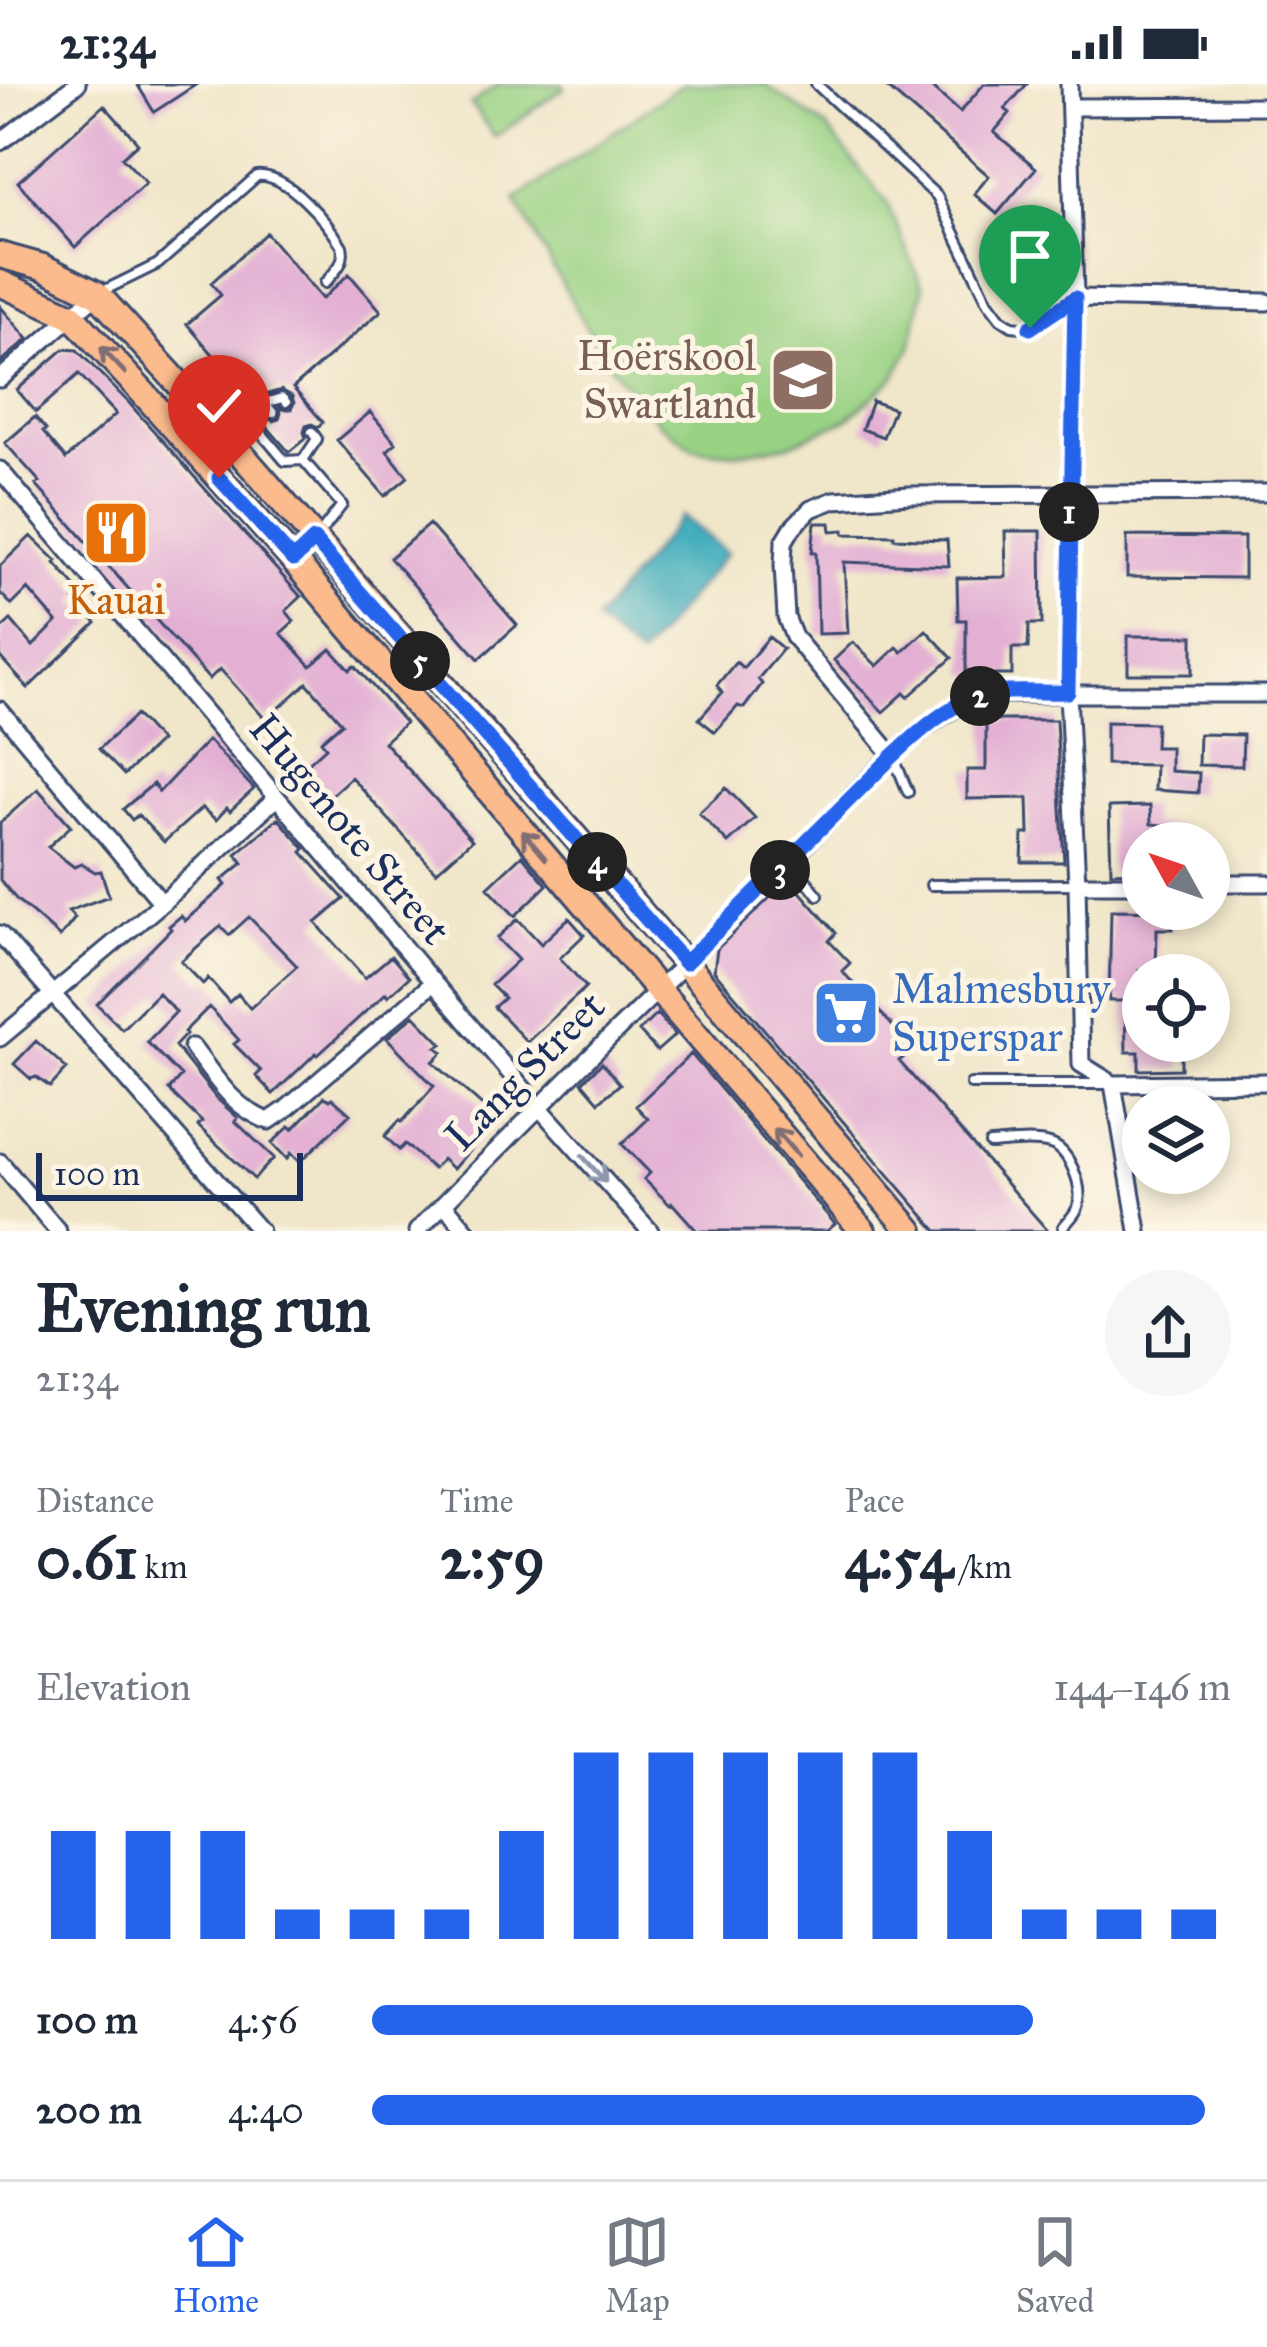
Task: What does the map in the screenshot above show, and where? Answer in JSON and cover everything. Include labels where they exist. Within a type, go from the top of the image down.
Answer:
[{"type":"main road","points":[[0,255],[43,267],[97,294],[685,963],[911,1231]]},
{"type":"main road","points":[[0,283],[72,316],[293,560],[863,1231]]},
{"type":"street","points":[[0,142],[77,84]]},
{"type":"street","points":[[1069,84],[1075,298],[1068,692],[1081,1064],[1113,1084],[1267,1082]]},
{"type":"street","points":[[1070,106],[1267,106]]},
{"type":"street","points":[[0,379],[97,294]]},
{"type":"street","points":[[1075,298],[1267,302]]},
{"type":"street","name":"Hugenote Street","points":[[0,470],[538,1106],[650,1231]]},
{"type":"street","points":[[893,756],[794,637],[786,617],[784,542],[811,509],[834,500],[910,495],[1267,493]]},
{"type":"street","name":"Lang Street","points":[[417,1231],[893,756],[955,706],[983,694],[1267,694]]},
{"type":"street","points":[[0,710],[162,903]]},
{"type":"street","points":[[0,1038],[162,903],[276,798]]},
{"type":"street","points":[[1230,884],[1267,883]]},
{"type":"street","points":[[1077,884],[1122,884]]},
{"type":"street","points":[[0,934],[260,1231]]},
{"type":"street","points":[[192,1048],[232,1098],[249,1114],[268,1121],[433,983]]},
{"type":"street","points":[[1113,1084],[1138,1231]]},
{"type":"street","points":[[0,1162],[58,1231]]},
{"type":"street","points":[[444,1204],[467,1231]]},
{"type":"lane","points":[[816,84],[937,196],[1001,320],[1030,328],[1075,298]]},
{"type":"lane","points":[[97,294],[158,264],[257,176],[266,175],[291,188],[342,246],[342,264],[325,283]]},
{"type":"lane","points":[[201,407],[242,410],[282,398],[286,402]]},
{"type":"lane","points":[[265,403],[273,413]]},
{"type":"lane","points":[[242,410],[285,461],[305,456],[317,439],[312,432]]},
{"type":"lane","points":[[293,560],[342,505],[300,443]]},
{"type":"lane","points":[[893,756],[908,793]]},
{"type":"lane","points":[[790,860],[818,895]]},
{"type":"lane","points":[[931,885],[1077,884]]},
{"type":"lane","points":[[971,1084],[1113,1084]]},
{"type":"lane","points":[[990,1144],[1058,1147],[1071,1164],[1080,1201],[1063,1227]]},
{"type":"green space","points":[[499,84],[565,87],[495,137],[471,104]]},
{"type":"green space","points":[[683,84],[764,84],[826,127],[886,201],[923,288],[911,347],[894,378],[846,420],[788,445],[735,453],[695,449],[660,424],[604,358],[515,200]]},
{"type":"water","points":[[682,516],[727,553],[639,658],[595,621]]},
{"type":"building","points":[[137,84],[197,84],[154,112]]},
{"type":"building","points":[[883,84],[928,84],[960,112],[984,84],[1027,84],[1005,109],[1010,113],[994,132],[1036,168],[997,214],[974,194],[989,176]]},
{"type":"building","points":[[104,105],[138,143],[122,157],[146,183],[75,247],[18,182]]},
{"type":"building","points":[[266,233],[322,299],[349,274],[381,311],[293,388],[323,422],[318,427],[306,426],[306,438],[289,452],[263,422],[279,419],[279,407],[291,409],[292,396],[281,390],[251,399],[187,324],[221,295],[211,283]]},
{"type":"building","points":[[0,306],[28,339],[0,363]]},
{"type":"building","points":[[64,349],[77,350],[129,403],[301,597],[286,611],[294,621],[281,633],[311,666],[331,649],[350,670],[355,666],[405,723],[384,742],[472,840],[436,872],[351,777],[320,805],[294,776],[326,747],[321,741],[342,723],[307,683],[266,720],[220,669],[209,679],[36,485],[40,482],[5,443],[35,417],[66,459],[116,414],[79,374],[36,412],[17,390]]},
{"type":"building","points":[[872,401],[894,409],[883,437],[862,429]]},
{"type":"building","points":[[370,412],[396,443],[387,451],[408,477],[385,496],[337,440]]},
{"type":"building","points":[[815,523],[830,523],[831,531],[844,530],[844,534],[947,540],[949,566],[844,562],[848,633],[818,634],[816,552],[812,552]]},
{"type":"building","points":[[429,524],[517,625],[479,659],[390,558]]},
{"type":"building","points":[[1005,531],[1041,531],[1042,624],[1029,624],[1028,648],[1012,648],[1012,675],[966,675],[966,620],[958,620],[957,578],[1006,577]]},
{"type":"building","points":[[31,536],[82,594],[74,601],[96,623],[28,688],[0,657],[0,630],[11,620],[33,646],[57,622],[28,589],[12,605],[0,593],[0,566]]},
{"type":"building","points":[[1127,536],[1244,537],[1244,578],[1127,577]]},
{"type":"building","points":[[926,630],[952,658],[883,712],[834,660],[853,642],[877,666]]},
{"type":"building","points":[[1128,636],[1193,636],[1193,674],[1128,674]]},
{"type":"building","points":[[769,637],[783,649],[758,679],[762,684],[744,708],[738,706],[715,732],[699,719],[722,693],[717,685],[736,662],[743,668]]},
{"type":"building","points":[[136,715],[160,741],[124,775],[99,749]]},
{"type":"building","points":[[986,720],[1056,720],[1064,862],[1022,862],[1023,834],[1029,834],[1028,798],[967,799],[967,770],[986,770]]},
{"type":"building","points":[[1106,722],[1156,723],[1155,747],[1170,747],[1170,771],[1199,773],[1198,793],[1154,790],[1155,765],[1106,764]]},
{"type":"building","points":[[1199,734],[1243,735],[1242,766],[1198,765]]},
{"type":"building","points":[[208,740],[254,789],[216,820],[202,808],[164,842],[138,815],[132,820],[123,809],[153,784],[159,792]]},
{"type":"building","points":[[726,788],[755,818],[728,843],[699,813]]},
{"type":"building","points":[[38,789],[71,826],[48,847],[74,867],[82,864],[101,871],[109,896],[68,911],[75,918],[60,937],[0,880],[0,823]]},
{"type":"building","points":[[1150,806],[1151,822],[1122,822],[1122,872],[1111,872],[1109,807]]},
{"type":"building","points":[[278,818],[344,899],[316,923],[365,978],[391,956],[409,977],[273,1094],[256,1076],[261,1071],[234,1044],[239,1040],[209,1007],[184,1032],[175,1046],[238,1118],[235,1121],[274,1158],[254,1179],[198,1126],[202,1122],[169,1090],[181,1076],[147,1042],[176,1012],[158,993],[122,1029],[97,1004],[169,926],[181,916],[185,921],[226,885],[222,880],[243,863],[236,854]],"holes":[[[249,917],[297,966],[250,1008],[238,994],[229,1002],[208,978],[203,984],[181,961],[221,926],[229,935]]]},
{"type":"building","points":[[522,855],[547,885],[515,916],[488,887]]},
{"type":"building","points":[[789,879],[836,933],[829,941],[850,963],[842,971],[914,1049],[899,1061],[1048,1231],[937,1231],[714,971],[717,949]]},
{"type":"building","points":[[1111,910],[1122,910],[1122,930],[1157,930],[1156,954],[1122,954],[1122,1001],[1109,1001]]},
{"type":"building","points":[[569,918],[584,935],[560,958],[586,987],[527,1042],[494,1007],[504,998],[491,985],[518,960],[497,938],[518,919],[541,944]]},
{"type":"building","points":[[657,1014],[675,1035],[657,1051],[639,1031]]},
{"type":"building","points":[[414,1015],[442,1044],[437,1047],[443,1052],[433,1062],[497,1119],[453,1169],[442,1159],[433,1169],[405,1144],[399,1150],[385,1136],[434,1086],[387,1038]]},
{"type":"building","points":[[36,1041],[67,1069],[50,1087],[14,1064]]},
{"type":"building","points":[[691,1054],[835,1224],[827,1231],[697,1231],[644,1179],[650,1173],[622,1144],[648,1119],[636,1106]]},
{"type":"building","points":[[1139,1062],[1181,1062],[1181,1069],[1139,1070]]},
{"type":"building","points":[[602,1063],[620,1084],[599,1102],[582,1082]]},
{"type":"building","points":[[324,1097],[350,1114],[300,1162],[291,1153],[287,1159],[272,1143]]},
{"type":"place","name":"Hoërskool Swartland","points":[[803,380]]},
{"type":"place","name":"Kauai","points":[[116,533]]},
{"type":"place","name":"Malmesbury Superspar","points":[[846,1013]]},
{"type":"route","points":[[219,478],[293,560],[314,540],[685,963],[893,756],[955,706],[983,694],[1068,692],[1075,298],[1030,328]]}]
